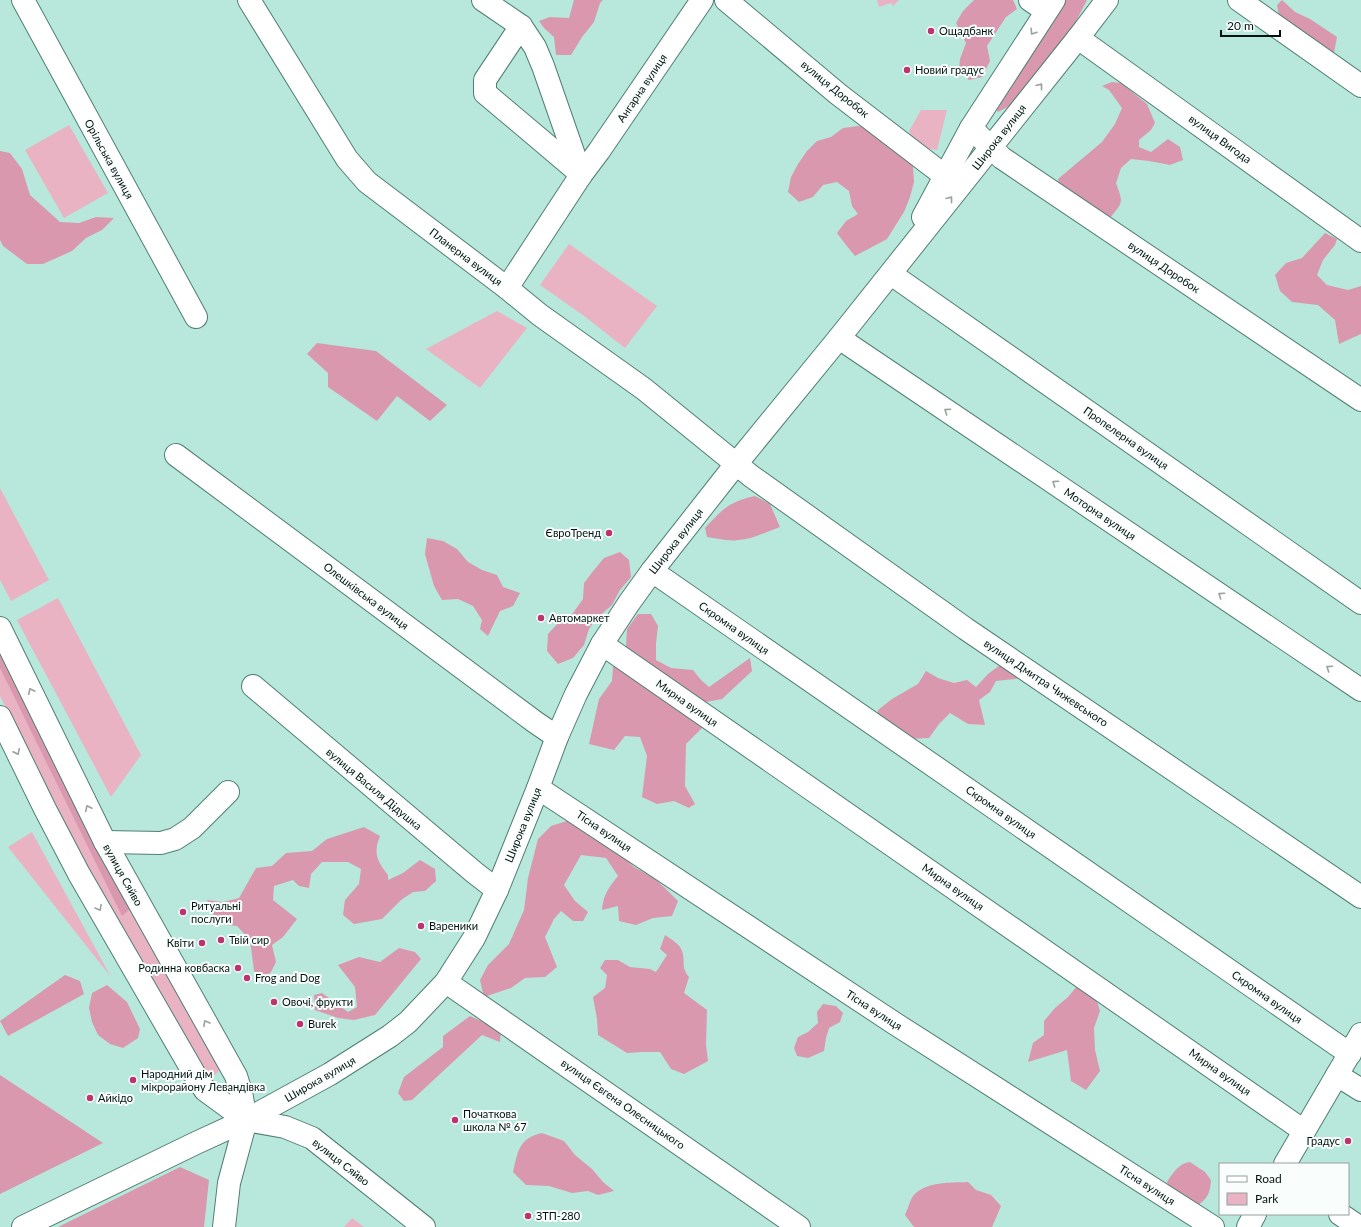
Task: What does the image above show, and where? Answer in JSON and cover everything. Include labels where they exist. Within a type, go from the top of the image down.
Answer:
[{"type":"street","name":"Орільська вулиця","points":[[23,0],[196,317]]},
{"type":"street","name":"Планерна вулиця","points":[[249,0],[347,159],[367,182],[507,288],[540,315],[644,389],[736,464]]},
{"type":"street","points":[[483,0],[521,26],[535,47],[582,175]]},
{"type":"street","name":"Ангарна вулиця","points":[[507,288],[582,175],[702,0]]},
{"type":"street","name":"вулиця Доробок","points":[[726,0],[838,94],[945,176]]},
{"type":"street","name":"Широка вулиця","points":[[23,1227],[246,1120],[330,1074],[390,1036],[408,1022],[446,982],[474,938],[497,890],[557,737],[576,694],[602,644],[652,571],[736,464],[891,274],[1107,0]]},
{"type":"street","points":[[1239,0],[1361,86]]},
{"type":"street","name":"Широка вулиця","points":[[891,274],[971,128],[1043,4]]},
{"type":"street","points":[[521,26],[485,80],[485,92],[582,175]]},
{"type":"street","name":"вулиця Вигода","points":[[1078,38],[1361,241]]},
{"type":"street","name":"вулиця Доробок","points":[[971,128],[1002,158],[1361,400]]},
{"type":"street","name":"Пропелерна вулиця","points":[[891,274],[1361,603]]},
{"type":"street","name":"Моторна вулиця","points":[[839,338],[1361,690]]},
{"type":"street","name":"Олешківська вулиця","points":[[176,455],[557,737]]},
{"type":"street","name":"вулиця Дмитра Чижевського","points":[[736,464],[757,481],[966,629],[1361,897]]},
{"type":"street","name":"Скромна вулиця","points":[[652,571],[1350,1054]]},
{"type":"street","name":"вулиця Сяйво","points":[[0,628],[105,842],[236,1076],[242,1092],[246,1120]]},
{"type":"street","name":"Мирна вулиця","points":[[602,644],[1304,1131]]},
{"type":"street","name":"вулиця Василя Дідушка","points":[[253,686],[497,890]]},
{"type":"street","name":"вулиця Сяйво","points":[[0,717],[79,874],[205,1090],[246,1120],[285,1127],[312,1138],[424,1227]]},
{"type":"street","name":"Тісна вулиця","points":[[538,788],[894,1023],[1213,1227]]},
{"type":"street","points":[[105,842],[161,843],[175,839],[192,828],[228,792]]},
{"type":"street","name":"вулиця Євгена Олесницького","points":[[446,982],[799,1227]]},
{"type":"street","points":[[1286,1163],[1361,1034]]},
{"type":"street","points":[[1337,1075],[1361,1090]]},
{"type":"street","points":[[224,1227],[229,1183],[246,1120]]},
{"type":"street","points":[[1248,1227],[1254,1215]]},
{"type":"street","points":[[1341,1215],[1359,1227]]},
{"type":"green space","points":[[877,0],[899,0],[893,6],[891,3],[879,7]]},
{"type":"green space","points":[[921,110],[947,110],[937,150],[917,147],[909,131]]},
{"type":"green space","points":[[69,125],[108,193],[64,218],[25,150]]},
{"type":"green space","points":[[569,244],[657,306],[625,348],[584,316],[540,285]]},
{"type":"green space","points":[[497,311],[527,328],[480,388],[426,349]]},
{"type":"green space","points":[[0,488],[49,580],[11,601],[0,580]]},
{"type":"green space","points":[[58,598],[141,755],[111,797],[17,620]]},
{"type":"green space","points":[[0,649],[218,1065],[219,1071],[216,1074],[209,1075],[205,1073],[88,872],[0,696]]},
{"type":"green space","points":[[32,832],[111,977],[8,847]]},
{"type":"green space","points":[[352,1218],[364,1227],[344,1227]]},
{"type":"shaded area","points":[[574,0],[603,0],[600,3],[594,22],[582,37],[571,55],[556,55],[554,37],[539,21],[550,17],[569,18]]},
{"type":"shaded area","points":[[974,0],[1013,0],[1017,9],[1006,17],[987,46],[990,61],[982,77],[969,80],[959,70],[960,59],[966,43],[956,23],[963,11]]},
{"type":"shaded area","points":[[1059,0],[1087,0],[1074,25],[1015,103],[998,112],[992,101]]},
{"type":"shaded area","points":[[1282,0],[1295,12],[1310,19],[1337,37],[1334,53],[1318,53],[1280,22],[1277,5]]},
{"type":"shaded area","points":[[1112,82],[1121,83],[1147,104],[1155,123],[1151,130],[1139,140],[1139,147],[1151,152],[1168,139],[1180,147],[1183,160],[1170,165],[1131,159],[1121,168],[1116,183],[1121,202],[1110,218],[1060,188],[1058,179],[1102,142],[1115,124],[1122,108],[1109,90],[1102,86]]},
{"type":"shaded area","points":[[858,126],[873,127],[905,153],[913,166],[914,182],[904,212],[887,239],[855,256],[837,233],[846,221],[858,214],[852,206],[849,191],[837,182],[823,185],[813,197],[799,202],[788,192],[791,177],[798,164],[807,151],[817,141],[831,137],[843,128]]},
{"type":"shaded area","points":[[0,151],[10,153],[22,169],[30,195],[60,222],[79,223],[96,217],[114,218],[102,230],[86,238],[72,251],[43,264],[27,264],[3,246],[0,240]]},
{"type":"shaded area","points":[[1325,233],[1337,239],[1335,245],[1323,260],[1317,275],[1327,285],[1348,290],[1361,286],[1361,334],[1339,344],[1335,320],[1318,305],[1292,302],[1280,291],[1275,275],[1286,263],[1302,258]]},
{"type":"shaded area","points":[[317,343],[376,351],[447,405],[430,421],[397,396],[377,421],[328,387],[328,373],[307,354]]},
{"type":"shaded area","points":[[755,496],[770,504],[780,527],[754,537],[730,541],[707,537],[705,528],[722,511],[738,501]]},
{"type":"shaded area","points":[[427,538],[443,541],[457,549],[468,562],[482,570],[497,575],[503,587],[520,593],[513,606],[500,611],[488,636],[480,629],[482,620],[473,606],[458,599],[442,600],[434,586],[425,554]]},
{"type":"shaded area","points":[[620,552],[629,560],[631,577],[620,590],[612,605],[595,620],[589,629],[584,645],[573,658],[558,664],[547,651],[548,634],[559,622],[573,613],[583,599],[584,583],[604,558]]},
{"type":"shaded area","points":[[638,614],[651,614],[658,626],[656,660],[671,668],[693,670],[709,687],[750,658],[752,671],[722,699],[701,703],[705,725],[686,744],[685,786],[695,804],[689,808],[674,801],[657,804],[642,797],[647,756],[640,737],[625,736],[614,750],[589,744],[599,699],[612,681],[613,666],[626,646],[627,629]]},
{"type":"shaded area","points":[[0,634],[132,907],[122,916],[0,668]]},
{"type":"shaded area","points":[[1004,662],[1022,677],[996,681],[990,692],[979,700],[985,725],[968,724],[950,713],[939,724],[929,738],[908,739],[877,720],[878,710],[892,699],[918,684],[926,671],[938,678],[954,683],[967,680],[976,687],[988,674]]},
{"type":"shaded area","points":[[567,821],[576,825],[625,858],[634,867],[654,878],[678,901],[672,916],[653,918],[636,925],[619,921],[618,906],[602,910],[607,892],[618,876],[606,858],[581,855],[564,885],[575,901],[588,912],[583,921],[573,921],[561,911],[554,919],[545,937],[557,967],[545,977],[525,978],[511,988],[484,997],[480,980],[488,965],[509,944],[524,910],[528,878],[538,839],[551,826]]},
{"type":"shaded area","points":[[364,827],[380,836],[377,847],[377,857],[388,875],[388,880],[403,873],[420,860],[435,869],[436,881],[425,891],[413,892],[401,900],[382,919],[354,924],[343,915],[345,900],[359,884],[361,869],[348,862],[322,862],[311,874],[309,888],[299,886],[293,880],[274,886],[273,900],[297,919],[283,937],[272,945],[276,962],[271,972],[263,979],[254,971],[250,940],[237,926],[220,924],[214,916],[207,900],[223,902],[239,898],[256,868],[272,866],[286,853],[312,851],[327,839]]},
{"type":"shaded area","points":[[665,935],[677,944],[682,951],[684,967],[689,977],[684,993],[707,1010],[706,1045],[708,1061],[684,1074],[671,1069],[660,1052],[627,1053],[598,1035],[593,997],[605,988],[607,975],[600,968],[605,960],[618,960],[630,967],[650,969],[656,972],[667,955],[660,949]]},
{"type":"shaded area","points":[[399,948],[415,952],[421,959],[375,1015],[354,1020],[338,1018],[315,1010],[314,995],[322,993],[348,1012],[357,1007],[355,987],[338,965],[359,957],[380,962]]},
{"type":"shaded area","points":[[65,975],[80,981],[84,994],[8,1036],[0,1021]]},
{"type":"shaded area","points":[[107,985],[127,1002],[140,1029],[138,1038],[123,1048],[110,1044],[98,1035],[92,1022],[89,1008],[92,993]]},
{"type":"shaded area","points":[[1078,985],[1096,998],[1100,1011],[1094,1028],[1095,1050],[1100,1071],[1086,1090],[1071,1081],[1067,1050],[1028,1062],[1033,1043],[1044,1035],[1044,1021]]},
{"type":"shaded area","points":[[823,1004],[836,1006],[843,1013],[840,1022],[829,1028],[824,1051],[808,1058],[797,1056],[794,1048],[798,1037],[808,1032],[818,1023],[817,1012]]},
{"type":"shaded area","points":[[470,1016],[501,1030],[500,1042],[482,1035],[412,1100],[404,1101],[398,1093],[404,1077],[443,1047],[443,1036]]},
{"type":"shaded area","points":[[0,1075],[103,1143],[0,1194]]},
{"type":"shaded area","points":[[542,1133],[564,1141],[575,1155],[592,1169],[603,1182],[614,1191],[598,1195],[588,1191],[572,1193],[549,1186],[526,1185],[513,1172],[516,1158],[521,1146],[528,1138]]},
{"type":"shaded area","points":[[1190,1162],[1205,1172],[1211,1180],[1208,1195],[1197,1206],[1169,1190],[1167,1182],[1179,1166]]},
{"type":"shaded area","points":[[180,1167],[209,1180],[204,1227],[58,1227]]},
{"type":"shaded area","points":[[968,1182],[976,1190],[991,1195],[1001,1206],[992,1227],[914,1227],[905,1215],[910,1202],[919,1190],[932,1185]]},
{"type":"place","name":"Ощадбанк","points":[[931,31]]},
{"type":"place","name":"Новий градус","points":[[907,70]]},
{"type":"place","name":"ЄвроТренд","points":[[609,533]]},
{"type":"place","name":"Автомаркет","points":[[541,618]]},
{"type":"place","name":"Ритуальні послуги","points":[[183,912]]},
{"type":"place","name":"Вареники","points":[[421,926]]},
{"type":"place","name":"Твій сир","points":[[221,940]]},
{"type":"place","name":"Квіти","points":[[202,943]]},
{"type":"place","name":"Родинна ковбаска","points":[[238,968]]},
{"type":"place","name":"Frog and Dog","points":[[247,978]]},
{"type":"place","name":"Овочі, фрукти","points":[[274,1002]]},
{"type":"place","name":"Burek","points":[[300,1024]]},
{"type":"place","name":"Народний дім мікрорайону Левандівка","points":[[133,1080]]},
{"type":"place","name":"Айкідо","points":[[90,1098]]},
{"type":"place","name":"Початкова школа № 67","points":[[455,1120]]},
{"type":"place","name":"Градус","points":[[1348,1141]]},
{"type":"place","name":"ЗТП-280","points":[[528,1216]]}]
